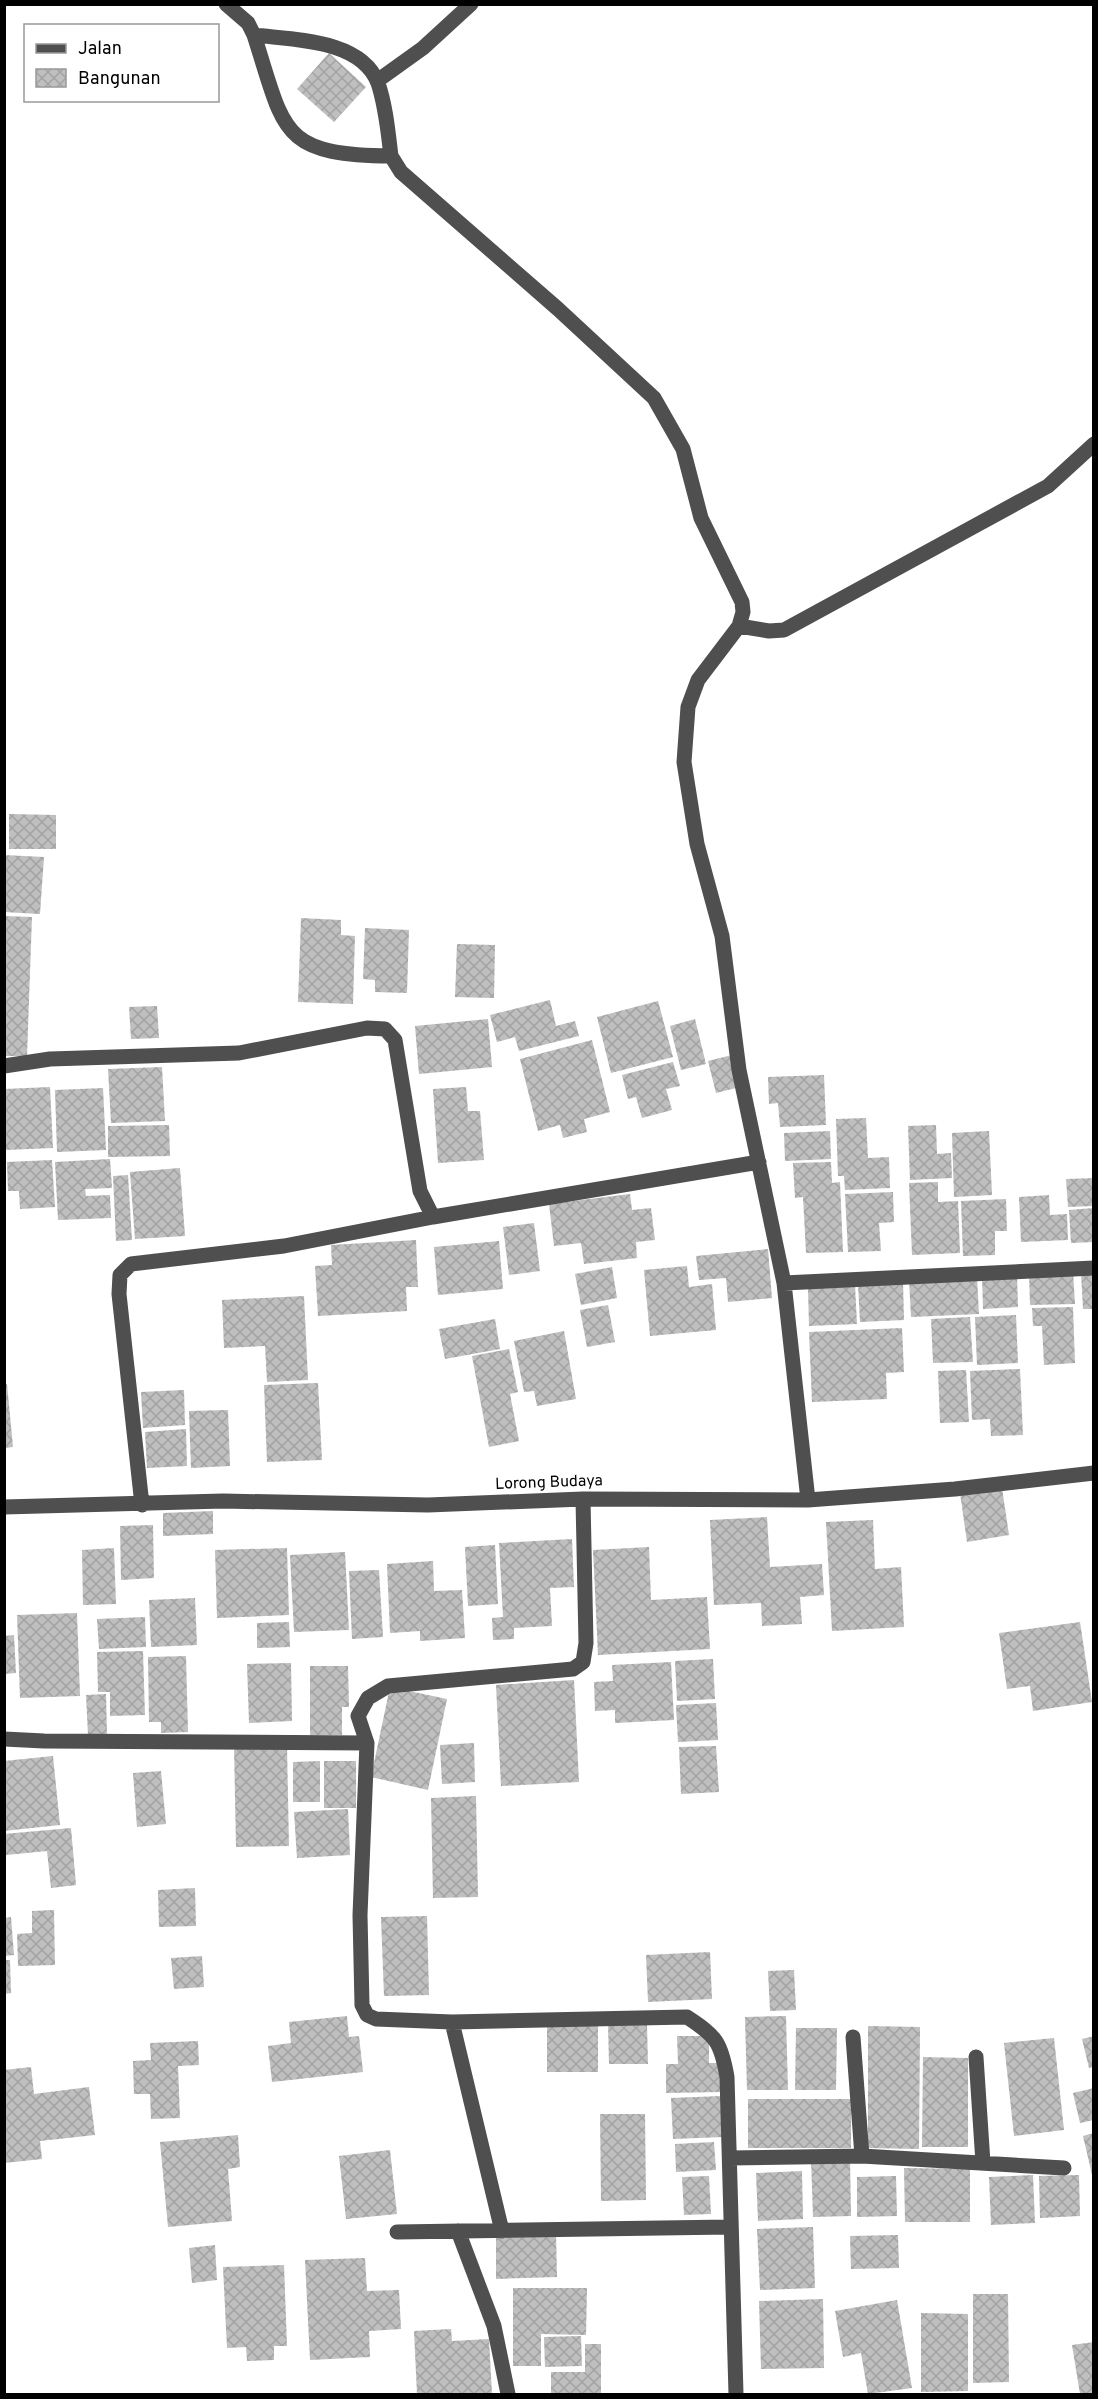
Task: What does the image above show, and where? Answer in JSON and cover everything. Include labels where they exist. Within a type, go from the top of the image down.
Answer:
[{"type":"street","points":[[226,4],[248,23],[255,35],[281,118],[292,133],[319,149],[359,156],[391,156]]},
{"type":"street","points":[[377,81],[423,48],[471,4]]},
{"type":"street","points":[[255,35],[335,47],[366,65],[377,81],[386,113],[391,156],[401,172],[558,309],[654,398],[683,449],[701,518],[737,589],[743,612],[739,626],[698,680],[688,707],[684,762],[697,844],[722,936],[739,1070],[784,1283],[808,1500]]},
{"type":"street","points":[[739,626],[769,631],[784,630],[1048,486],[1094,444]]},
{"type":"street","points":[[4,1066],[50,1059],[239,1053],[367,1028],[385,1029],[395,1040],[420,1191],[433,1217]]},
{"type":"street","points":[[142,1505],[119,1294],[120,1275],[123,1269],[131,1264],[284,1246],[433,1217],[759,1162]]},
{"type":"street","points":[[784,1283],[1094,1268]]},
{"type":"street","name":"Lorong Budaya","points":[[4,1507],[223,1501],[428,1505],[583,1499],[808,1500],[955,1489],[1094,1473]]},
{"type":"street","points":[[583,1499],[586,1643],[583,1662],[573,1669],[388,1686],[368,1698],[358,1716],[367,1743],[360,1915],[362,2005],[367,2015],[376,2019],[452,2022],[687,2017],[712,2034],[723,2054],[727,2077],[730,2158],[729,2227],[736,2394]]},
{"type":"street","points":[[4,1739],[44,1742],[367,1743]]},
{"type":"street","points":[[452,2022],[502,2231]]},
{"type":"street","points":[[853,2037],[862,2156]]},
{"type":"street","points":[[976,2058],[983,2163]]},
{"type":"street","points":[[730,2158],[862,2156],[1064,2168]]},
{"type":"street","points":[[397,2232],[729,2227]]},
{"type":"street","points":[[458,2231],[494,2326],[508,2394]]},
{"type":"building","points":[[329,53],[366,87],[334,122],[297,89]]},
{"type":"building","points":[[9,814],[56,815],[56,849],[9,849]]},
{"type":"building","points":[[4,855],[44,857],[40,914],[4,912]]},
{"type":"building","points":[[4,916],[32,917],[27,1056],[4,1056]]},
{"type":"building","points":[[301,918],[341,920],[341,935],[355,936],[353,1004],[298,1002]]},
{"type":"building","points":[[365,928],[409,930],[407,993],[375,992],[375,980],[363,979]]},
{"type":"building","points":[[457,944],[495,945],[494,998],[455,997]]},
{"type":"building","points":[[550,1000],[556,1026],[575,1021],[579,1036],[519,1051],[515,1037],[497,1042],[490,1015]]},
{"type":"building","points":[[658,1001],[673,1057],[611,1073],[597,1017]]},
{"type":"building","points":[[157,1006],[159,1038],[131,1039],[129,1007]]},
{"type":"building","points":[[488,1019],[492,1067],[419,1074],[415,1026]]},
{"type":"building","points":[[695,1019],[706,1064],[681,1070],[670,1026]]},
{"type":"building","points":[[592,1040],[610,1112],[584,1119],[587,1132],[563,1138],[560,1125],[538,1131],[520,1059]]},
{"type":"building","points":[[732,1055],[740,1087],[716,1093],[708,1061]]},
{"type":"building","points":[[673,1062],[680,1086],[666,1089],[672,1110],[642,1118],[636,1097],[628,1099],[622,1075]]},
{"type":"building","points":[[162,1067],[165,1121],[111,1123],[108,1069]]},
{"type":"building","points":[[824,1075],[826,1125],[780,1127],[778,1103],[769,1104],[768,1077]]},
{"type":"building","points":[[50,1087],[53,1148],[5,1150],[4,1089]]},
{"type":"building","points":[[466,1087],[468,1111],[480,1111],[484,1160],[438,1163],[433,1089]]},
{"type":"building","points":[[103,1088],[106,1150],[57,1152],[55,1090]]},
{"type":"building","points":[[866,1118],[868,1158],[889,1157],[890,1188],[845,1190],[844,1176],[838,1176],[836,1119]]},
{"type":"building","points":[[169,1125],[170,1156],[108,1157],[108,1126]]},
{"type":"building","points":[[936,1125],[937,1154],[951,1153],[952,1178],[910,1180],[908,1126]]},
{"type":"building","points":[[830,1131],[831,1159],[785,1161],[784,1133]]},
{"type":"building","points":[[989,1131],[992,1195],[954,1197],[952,1133]]},
{"type":"building","points":[[110,1159],[112,1188],[85,1189],[86,1196],[110,1195],[111,1218],[58,1220],[55,1162]]},
{"type":"building","points":[[52,1160],[55,1207],[20,1209],[19,1191],[8,1191],[7,1162]]},
{"type":"building","points":[[831,1162],[832,1183],[840,1182],[843,1252],[806,1253],[803,1197],[795,1198],[793,1163]]},
{"type":"building","points":[[180,1168],[185,1236],[135,1239],[130,1172]]},
{"type":"building","points":[[128,1175],[132,1240],[116,1241],[113,1176]]},
{"type":"building","points":[[1094,1178],[1094,1206],[1068,1207],[1066,1179]]},
{"type":"building","points":[[938,1182],[938,1202],[958,1201],[960,1253],[912,1255],[909,1183]]},
{"type":"building","points":[[893,1192],[894,1222],[879,1223],[881,1251],[848,1252],[845,1194]]},
{"type":"building","points":[[630,1194],[632,1210],[651,1208],[655,1240],[636,1242],[637,1258],[584,1264],[581,1243],[554,1246],[549,1204]]},
{"type":"building","points":[[1049,1195],[1050,1215],[1067,1214],[1068,1240],[1021,1242],[1019,1197]]},
{"type":"building","points":[[1006,1199],[1007,1231],[995,1231],[995,1255],[963,1256],[961,1201]]},
{"type":"building","points":[[1094,1208],[1094,1242],[1071,1243],[1069,1210]]},
{"type":"building","points":[[534,1223],[540,1271],[509,1275],[503,1227]]},
{"type":"building","points":[[416,1240],[418,1287],[406,1287],[407,1311],[318,1316],[315,1266],[332,1265],[331,1245]]},
{"type":"building","points":[[499,1241],[503,1289],[438,1295],[434,1247]]},
{"type":"building","points":[[768,1249],[772,1298],[728,1302],[726,1278],[699,1280],[696,1256]]},
{"type":"building","points":[[687,1266],[689,1287],[712,1284],[716,1330],[650,1336],[644,1270]]},
{"type":"building","points":[[612,1267],[617,1298],[581,1305],[575,1274]]},
{"type":"building","points":[[1073,1271],[1075,1304],[1030,1305],[1029,1273]]},
{"type":"building","points":[[1081,1273],[1094,1273],[1094,1309],[1083,1309]]},
{"type":"building","points":[[1017,1275],[1018,1307],[983,1309],[982,1276]]},
{"type":"building","points":[[977,1277],[979,1314],[911,1317],[909,1279]]},
{"type":"building","points":[[903,1282],[904,1320],[860,1322],[858,1284]]},
{"type":"building","points":[[855,1285],[857,1324],[809,1326],[808,1288]]},
{"type":"building","points":[[304,1296],[308,1380],[267,1382],[265,1346],[224,1348],[222,1300]]},
{"type":"building","points":[[608,1305],[615,1342],[587,1347],[580,1310]]},
{"type":"building","points":[[1073,1307],[1075,1363],[1044,1365],[1042,1326],[1033,1326],[1032,1308]]},
{"type":"building","points":[[1016,1315],[1018,1363],[977,1365],[975,1317]]},
{"type":"building","points":[[970,1317],[973,1362],[933,1363],[931,1319]]},
{"type":"building","points":[[495,1319],[500,1349],[445,1359],[439,1329]]},
{"type":"building","points":[[902,1328],[904,1372],[886,1373],[887,1399],[812,1402],[809,1332]]},
{"type":"building","points":[[564,1331],[576,1399],[537,1406],[534,1391],[524,1392],[514,1341]]},
{"type":"building","points":[[509,1349],[518,1392],[510,1394],[519,1441],[489,1447],[472,1356]]},
{"type":"building","points":[[1020,1369],[1023,1435],[991,1436],[990,1419],[972,1420],[970,1371]]},
{"type":"building","points":[[966,1370],[969,1422],[940,1423],[938,1371]]},
{"type":"building","points":[[318,1383],[322,1460],[267,1462],[264,1385]]},
{"type":"building","points":[[4,1384],[7,1384],[13,1447],[4,1448]]},
{"type":"building","points":[[184,1390],[185,1425],[143,1428],[141,1392]]},
{"type":"building","points":[[228,1410],[230,1466],[191,1468],[189,1411]]},
{"type":"building","points":[[186,1429],[187,1466],[147,1468],[145,1432]]},
{"type":"building","points":[[1002,1488],[1009,1535],[967,1542],[960,1493]]},
{"type":"building","points":[[213,1511],[213,1534],[163,1536],[163,1513]]},
{"type":"building","points":[[767,1517],[770,1567],[822,1564],[824,1595],[800,1597],[802,1624],[762,1626],[761,1603],[714,1605],[710,1520]]},
{"type":"building","points":[[873,1520],[875,1569],[901,1567],[904,1627],[832,1631],[826,1522]]},
{"type":"building","points":[[153,1525],[154,1578],[121,1580],[120,1526]]},
{"type":"building","points":[[572,1539],[574,1587],[550,1588],[552,1626],[514,1628],[514,1639],[493,1640],[492,1618],[503,1617],[499,1543]]},
{"type":"building","points":[[495,1545],[498,1604],[468,1606],[465,1547]]},
{"type":"building","points":[[649,1547],[651,1600],[707,1597],[710,1649],[598,1655],[593,1550]]},
{"type":"building","points":[[114,1548],[116,1604],[83,1605],[82,1550]]},
{"type":"building","points":[[287,1548],[289,1615],[217,1618],[215,1550]]},
{"type":"building","points":[[345,1552],[349,1630],[294,1632],[290,1555]]},
{"type":"building","points":[[433,1561],[434,1591],[462,1590],[465,1638],[420,1641],[420,1631],[390,1633],[387,1564]]},
{"type":"building","points":[[379,1570],[383,1637],[352,1639],[349,1571]]},
{"type":"building","points":[[195,1598],[197,1645],[151,1647],[149,1600]]},
{"type":"building","points":[[77,1613],[80,1696],[20,1698],[17,1615]]},
{"type":"building","points":[[145,1617],[146,1647],[99,1649],[97,1619]]},
{"type":"building","points":[[289,1622],[290,1647],[257,1648],[257,1623]]},
{"type":"building","points":[[1080,1622],[1092,1702],[1033,1711],[1030,1686],[1007,1689],[999,1633]]},
{"type":"building","points":[[14,1635],[16,1673],[4,1674],[4,1636]]},
{"type":"building","points":[[143,1651],[145,1715],[110,1716],[110,1692],[98,1692],[97,1652]]},
{"type":"building","points":[[186,1656],[188,1732],[161,1733],[161,1722],[149,1722],[148,1657]]},
{"type":"building","points":[[713,1659],[715,1699],[677,1701],[675,1661]]},
{"type":"building","points":[[671,1662],[674,1720],[615,1723],[615,1710],[595,1711],[594,1682],[613,1681],[612,1665]]},
{"type":"building","points":[[291,1663],[292,1721],[249,1723],[247,1664]]},
{"type":"building","points":[[310,1666],[348,1666],[349,1707],[342,1707],[342,1735],[310,1735]]},
{"type":"building","points":[[574,1680],[579,1782],[501,1786],[496,1685]]},
{"type":"building","points":[[390,1687],[447,1699],[428,1790],[371,1777]]},
{"type":"building","points":[[106,1694],[107,1734],[88,1735],[86,1695]]},
{"type":"building","points":[[716,1703],[718,1740],[678,1742],[676,1705]]},
{"type":"building","points":[[474,1743],[475,1782],[442,1784],[440,1745]]},
{"type":"building","points":[[287,1746],[289,1846],[236,1847],[234,1747]]},
{"type":"building","points":[[716,1746],[719,1792],[681,1794],[679,1747]]},
{"type":"building","points":[[53,1756],[60,1825],[4,1831],[4,1761]]},
{"type":"building","points":[[320,1761],[320,1802],[293,1802],[293,1762]]},
{"type":"building","points":[[324,1761],[356,1761],[356,1808],[324,1808]]},
{"type":"building","points":[[161,1771],[166,1824],[137,1827],[133,1773]]},
{"type":"building","points":[[476,1796],[478,1897],[433,1898],[431,1798]]},
{"type":"building","points":[[348,1809],[350,1855],[297,1858],[294,1812]]},
{"type":"building","points":[[71,1828],[76,1885],[51,1888],[47,1851],[6,1855],[4,1834]]},
{"type":"building","points":[[195,1888],[196,1926],[159,1927],[158,1890]]},
{"type":"building","points":[[54,1910],[55,1965],[18,1966],[17,1934],[32,1933],[32,1911]]},
{"type":"building","points":[[427,1916],[429,1995],[384,1996],[381,1917]]},
{"type":"building","points":[[11,1917],[14,1955],[4,1956],[4,1918]]},
{"type":"building","points":[[710,1952],[712,1999],[648,2002],[646,1955]]},
{"type":"building","points":[[202,1956],[204,1987],[174,1989],[171,1958]]},
{"type":"building","points":[[4,1960],[10,1960],[11,1993],[4,1994]]},
{"type":"building","points":[[794,1970],[796,2010],[770,2011],[768,1971]]},
{"type":"building","points":[[347,2016],[349,2037],[359,2036],[363,2072],[272,2082],[268,2046],[291,2043],[289,2022]]},
{"type":"building","points":[[786,2016],[788,2090],[747,2090],[745,2017]]},
{"type":"building","points":[[608,2024],[647,2024],[648,2064],[609,2064]]},
{"type":"building","points":[[547,2025],[598,2025],[598,2072],[547,2072]]},
{"type":"building","points":[[868,2026],[920,2027],[919,2149],[868,2148]]},
{"type":"building","points":[[796,2028],[837,2028],[836,2090],[795,2090]]},
{"type":"building","points":[[677,2036],[709,2036],[709,2063],[720,2063],[721,2092],[666,2093],[666,2064],[678,2064]]},
{"type":"building","points":[[1094,2036],[1094,2067],[1089,2068],[1082,2039]]},
{"type":"building","points":[[1054,2038],[1064,2130],[1014,2136],[1004,2043]]},
{"type":"building","points":[[198,2041],[199,2065],[178,2066],[180,2118],[151,2119],[150,2094],[134,2094],[133,2061],[151,2060],[150,2043]]},
{"type":"building","points":[[923,2057],[968,2058],[968,2147],[922,2147]]},
{"type":"building","points":[[31,2067],[34,2094],[89,2087],[95,2135],[40,2141],[42,2159],[4,2163],[4,2070]]},
{"type":"building","points":[[1094,2088],[1094,2120],[1080,2123],[1073,2093]]},
{"type":"building","points":[[721,2096],[723,2137],[673,2139],[671,2098]]},
{"type":"building","points":[[748,2099],[851,2099],[851,2148],[748,2148]]},
{"type":"building","points":[[600,2114],[645,2114],[646,2200],[601,2201]]},
{"type":"building","points":[[1094,2133],[1094,2179],[1093,2179],[1083,2136]]},
{"type":"building","points":[[238,2135],[240,2167],[228,2169],[232,2221],[168,2227],[160,2142]]},
{"type":"building","points":[[714,2142],[716,2170],[676,2172],[675,2144]]},
{"type":"building","points":[[390,2150],[397,2214],[346,2219],[339,2156]]},
{"type":"building","points":[[850,2158],[851,2216],[813,2217],[811,2159]]},
{"type":"building","points":[[904,2168],[970,2169],[970,2222],[905,2222]]},
{"type":"building","points":[[802,2171],[803,2219],[758,2221],[756,2173]]},
{"type":"building","points":[[1033,2175],[1035,2223],[991,2225],[989,2177]]},
{"type":"building","points":[[1079,2175],[1080,2216],[1040,2218],[1039,2176]]},
{"type":"building","points":[[709,2176],[711,2214],[684,2215],[682,2177]]},
{"type":"building","points":[[896,2176],[897,2216],[857,2217],[857,2177]]},
{"type":"building","points":[[813,2227],[815,2288],[760,2290],[757,2229]]},
{"type":"building","points":[[556,2234],[557,2277],[496,2279],[496,2235]]},
{"type":"building","points":[[898,2235],[899,2268],[851,2269],[850,2236]]},
{"type":"building","points":[[215,2245],[217,2280],[192,2283],[189,2248]]},
{"type":"building","points":[[365,2258],[367,2291],[399,2290],[401,2329],[369,2331],[370,2357],[310,2360],[305,2260]]},
{"type":"building","points":[[284,2265],[287,2346],[274,2346],[274,2360],[247,2361],[246,2347],[227,2348],[223,2267]]},
{"type":"building","points":[[513,2288],[587,2288],[586,2335],[541,2334],[541,2366],[513,2366]]},
{"type":"building","points":[[973,2294],[1008,2294],[1009,2382],[973,2383]]},
{"type":"building","points":[[823,2299],[824,2368],[761,2369],[759,2301]]},
{"type":"building","points":[[897,2300],[912,2388],[868,2394],[861,2353],[843,2357],[835,2311]]},
{"type":"building","points":[[921,2313],[968,2314],[968,2391],[921,2392]]},
{"type":"building","points":[[451,2329],[452,2341],[489,2339],[492,2394],[417,2394],[414,2331]]},
{"type":"building","points":[[581,2336],[582,2366],[545,2367],[544,2337]]},
{"type":"building","points":[[1094,2342],[1094,2394],[1080,2394],[1072,2345]]},
{"type":"building","points":[[585,2344],[601,2344],[601,2394],[551,2394],[551,2372],[585,2372]]}]
